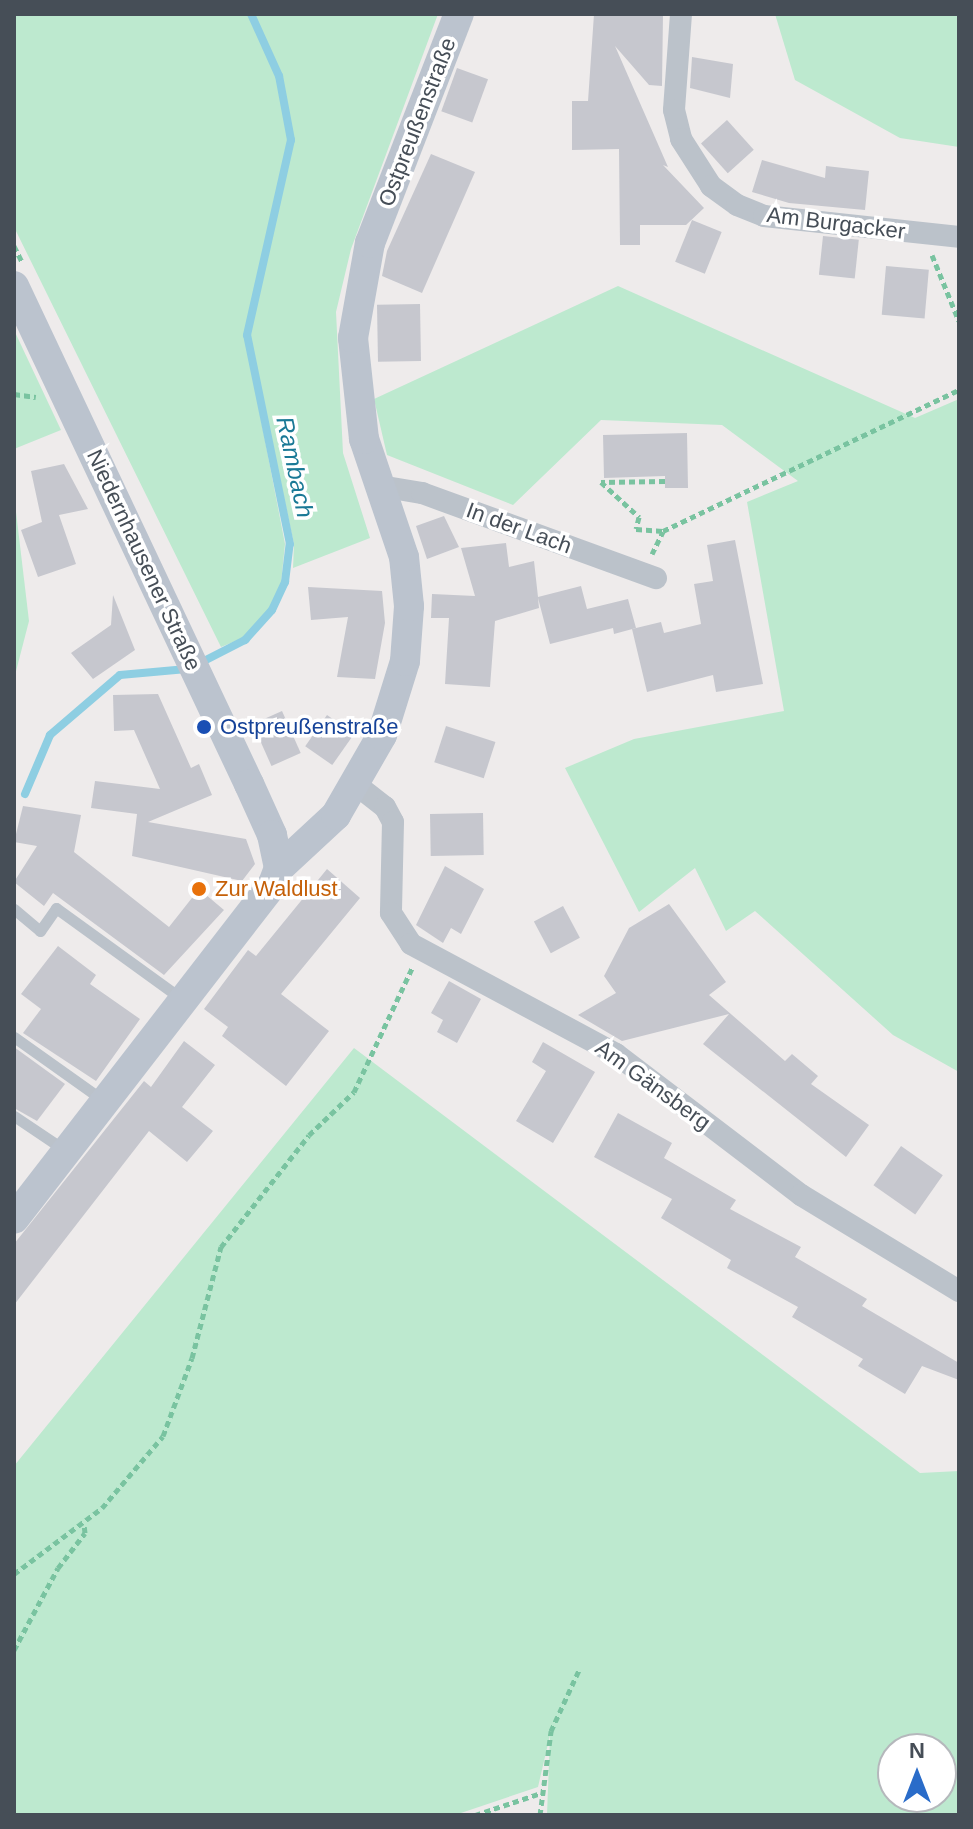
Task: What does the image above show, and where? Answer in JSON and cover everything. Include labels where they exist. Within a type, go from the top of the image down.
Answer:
[{"type":"main road","name":"Ostpreußenstraße","points":[[14,1219],[273,884],[279,868],[326,827],[354,783],[392,711],[409,633],[404,557],[358,410],[356,306],[370,243],[459,14]]},
{"type":"main road","name":"Niedernhausener Straße","points":[[14,286],[272,835]]},
{"type":"main road","name":"Ostpreußenstraße","points":[[272,835],[305,820],[354,783]]},
{"type":"main road","points":[[272,835],[279,868]]},
{"type":"street","name":"Am Burgacker","points":[[681,14],[674,110],[681,139],[711,186],[737,205],[764,216],[959,237]]},
{"type":"street","name":"In der Lach","points":[[380,486],[422,493],[656,578]]},
{"type":"street","name":"Am Gänsberg","points":[[354,783],[385,807],[393,822],[391,913],[401,935],[422,950],[616,1054],[801,1195],[959,1291]]},
{"type":"lane","points":[[14,909],[40,931],[56,908],[183,1000]]},
{"type":"lane","points":[[14,1037],[105,1101]]},
{"type":"lane","points":[[14,1116],[66,1151]]},
{"type":"path","points":[[923,234],[959,321]]},
{"type":"path","points":[[665,481],[601,482],[639,517],[636,529],[663,531],[959,390]]},
{"type":"path","points":[[14,1574],[84,1524],[163,1436],[192,1358],[221,1247],[309,1135],[354,1092],[391,1005],[422,950]]},
{"type":"path","points":[[14,1650],[58,1568],[85,1533],[84,1524]]},
{"type":"path","points":[[540,1815],[551,1731],[580,1668]]},
{"type":"path","points":[[475,1815],[544,1792]]},
{"type":"green space","points":[[14,14],[247,14],[277,77],[288,142],[245,337],[285,544],[281,583],[271,609],[243,638],[221,647],[14,227]]},
{"type":"green space","points":[[253,14],[438,14],[351,249],[336,312],[343,453],[370,538],[293,568],[294,544],[249,336],[293,141],[281,76]]},
{"type":"green space","points":[[775,14],[959,14],[959,147],[900,138],[795,80]]},
{"type":"green space","points":[[618,286],[915,418],[959,399],[959,1072],[893,1035],[755,911],[726,931],[695,868],[639,912],[565,768],[634,739],[784,711],[747,502],[798,481],[722,425],[601,420],[513,505],[387,455],[374,399]]},
{"type":"green space","points":[[14,330],[61,430],[14,449]]},
{"type":"green space","points":[[14,495],[29,621],[14,679]]},
{"type":"green space","points":[[354,1048],[920,1473],[959,1471],[959,1815],[547,1815],[550,1735],[538,1787],[455,1815],[14,1815],[14,1466]]},
{"type":"building","points":[[594,14],[663,14],[662,86],[649,85],[615,46],[668,167],[663,165],[704,208],[686,225],[640,225],[640,245],[620,245],[619,149],[572,150],[572,101],[588,101]]},
{"type":"building","points":[[692,57],[733,64],[730,98],[690,88]]},
{"type":"building","points":[[457,68],[488,79],[472,123],[441,111]]},
{"type":"building","points":[[727,120],[754,150],[728,173],[701,143]]},
{"type":"building","points":[[431,154],[475,172],[422,293],[382,276],[387,251]]},
{"type":"building","points":[[762,160],[825,178],[826,166],[869,171],[865,210],[789,203],[752,192]]},
{"type":"building","points":[[692,220],[722,232],[705,274],[675,262]]},
{"type":"building","points":[[823,236],[859,240],[855,279],[819,275]]},
{"type":"building","points":[[886,266],[929,270],[925,319],[882,315]]},
{"type":"building","points":[[420,304],[421,361],[378,362],[377,305]]},
{"type":"building","points":[[687,433],[688,488],[665,488],[665,476],[604,478],[603,435]]},
{"type":"building","points":[[64,464],[88,509],[59,515],[76,564],[38,577],[21,530],[42,522],[31,471]]},
{"type":"building","points":[[444,516],[459,547],[427,559],[416,526]]},
{"type":"building","points":[[735,540],[763,684],[716,692],[713,675],[647,692],[632,629],[661,622],[664,633],[701,624],[694,584],[713,581],[707,545]]},
{"type":"building","points":[[506,543],[509,567],[534,561],[538,597],[581,586],[587,609],[628,599],[636,628],[614,634],[613,628],[550,644],[538,598],[539,608],[495,621],[490,687],[445,684],[449,618],[431,618],[432,594],[475,596],[461,548]]},
{"type":"building","points":[[308,587],[382,591],[385,623],[375,679],[337,677],[348,617],[311,620]]},
{"type":"building","points":[[113,595],[135,650],[93,679],[71,653],[111,625]]},
{"type":"building","points":[[158,694],[191,768],[199,764],[212,795],[148,822],[246,839],[255,864],[242,881],[132,856],[137,814],[91,808],[95,781],[160,789],[134,730],[114,731],[113,695]]},
{"type":"building","points":[[282,711],[301,753],[271,766],[253,724]]},
{"type":"building","points":[[327,715],[354,734],[332,765],[305,746]]},
{"type":"building","points":[[446,726],[495,742],[484,778],[434,762]]},
{"type":"building","points":[[23,806],[81,815],[74,852],[169,927],[199,889],[224,910],[164,975],[53,893],[44,906],[14,882],[37,846],[14,842]]},
{"type":"building","points":[[483,813],[484,855],[431,856],[430,814]]},
{"type":"building","points":[[445,866],[484,889],[461,934],[451,928],[443,943],[416,925]]},
{"type":"building","points":[[327,869],[360,898],[281,994],[329,1031],[286,1086],[222,1036],[228,1027],[204,1009],[248,950],[256,956]]},
{"type":"building","points":[[669,904],[726,982],[709,995],[785,1061],[792,1054],[818,1076],[811,1084],[869,1125],[846,1157],[703,1044],[729,1014],[622,1041],[578,1015],[616,993],[604,976],[629,928]]},
{"type":"building","points":[[563,906],[580,938],[551,953],[534,921]]},
{"type":"building","points":[[58,946],[96,975],[90,984],[140,1019],[96,1081],[23,1033],[41,1009],[21,994]]},
{"type":"building","points":[[449,981],[481,999],[457,1043],[437,1032],[443,1020],[431,1013]]},
{"type":"building","points":[[184,1041],[215,1065],[182,1107],[213,1131],[187,1162],[149,1131],[14,1305],[14,1244],[144,1081],[151,1087]]},
{"type":"building","points":[[543,1042],[595,1072],[553,1143],[516,1121],[546,1071],[532,1062]]},
{"type":"building","points":[[14,1047],[65,1084],[37,1121],[14,1108]]},
{"type":"building","points":[[618,1113],[672,1143],[664,1158],[736,1200],[730,1209],[801,1247],[795,1257],[867,1299],[862,1306],[959,1363],[959,1380],[922,1366],[905,1394],[858,1366],[863,1359],[792,1317],[798,1307],[727,1268],[731,1260],[661,1218],[672,1199],[594,1157]]},
{"type":"building","points":[[901,1146],[943,1175],[915,1215],[873,1185]]},
{"type":"waterway","name":"Rambach","points":[[200,663],[245,640],[272,610],[285,582],[290,544],[247,335],[291,140],[279,76],[251,14]]},
{"type":"waterway","name":"Rambach","points":[[25,794],[50,735],[120,675],[187,669]]},
{"type":"place","name":"Ostpreußenstraße","points":[[204,727]]},
{"type":"place","name":"Zur Waldlust","points":[[199,889]]}]
